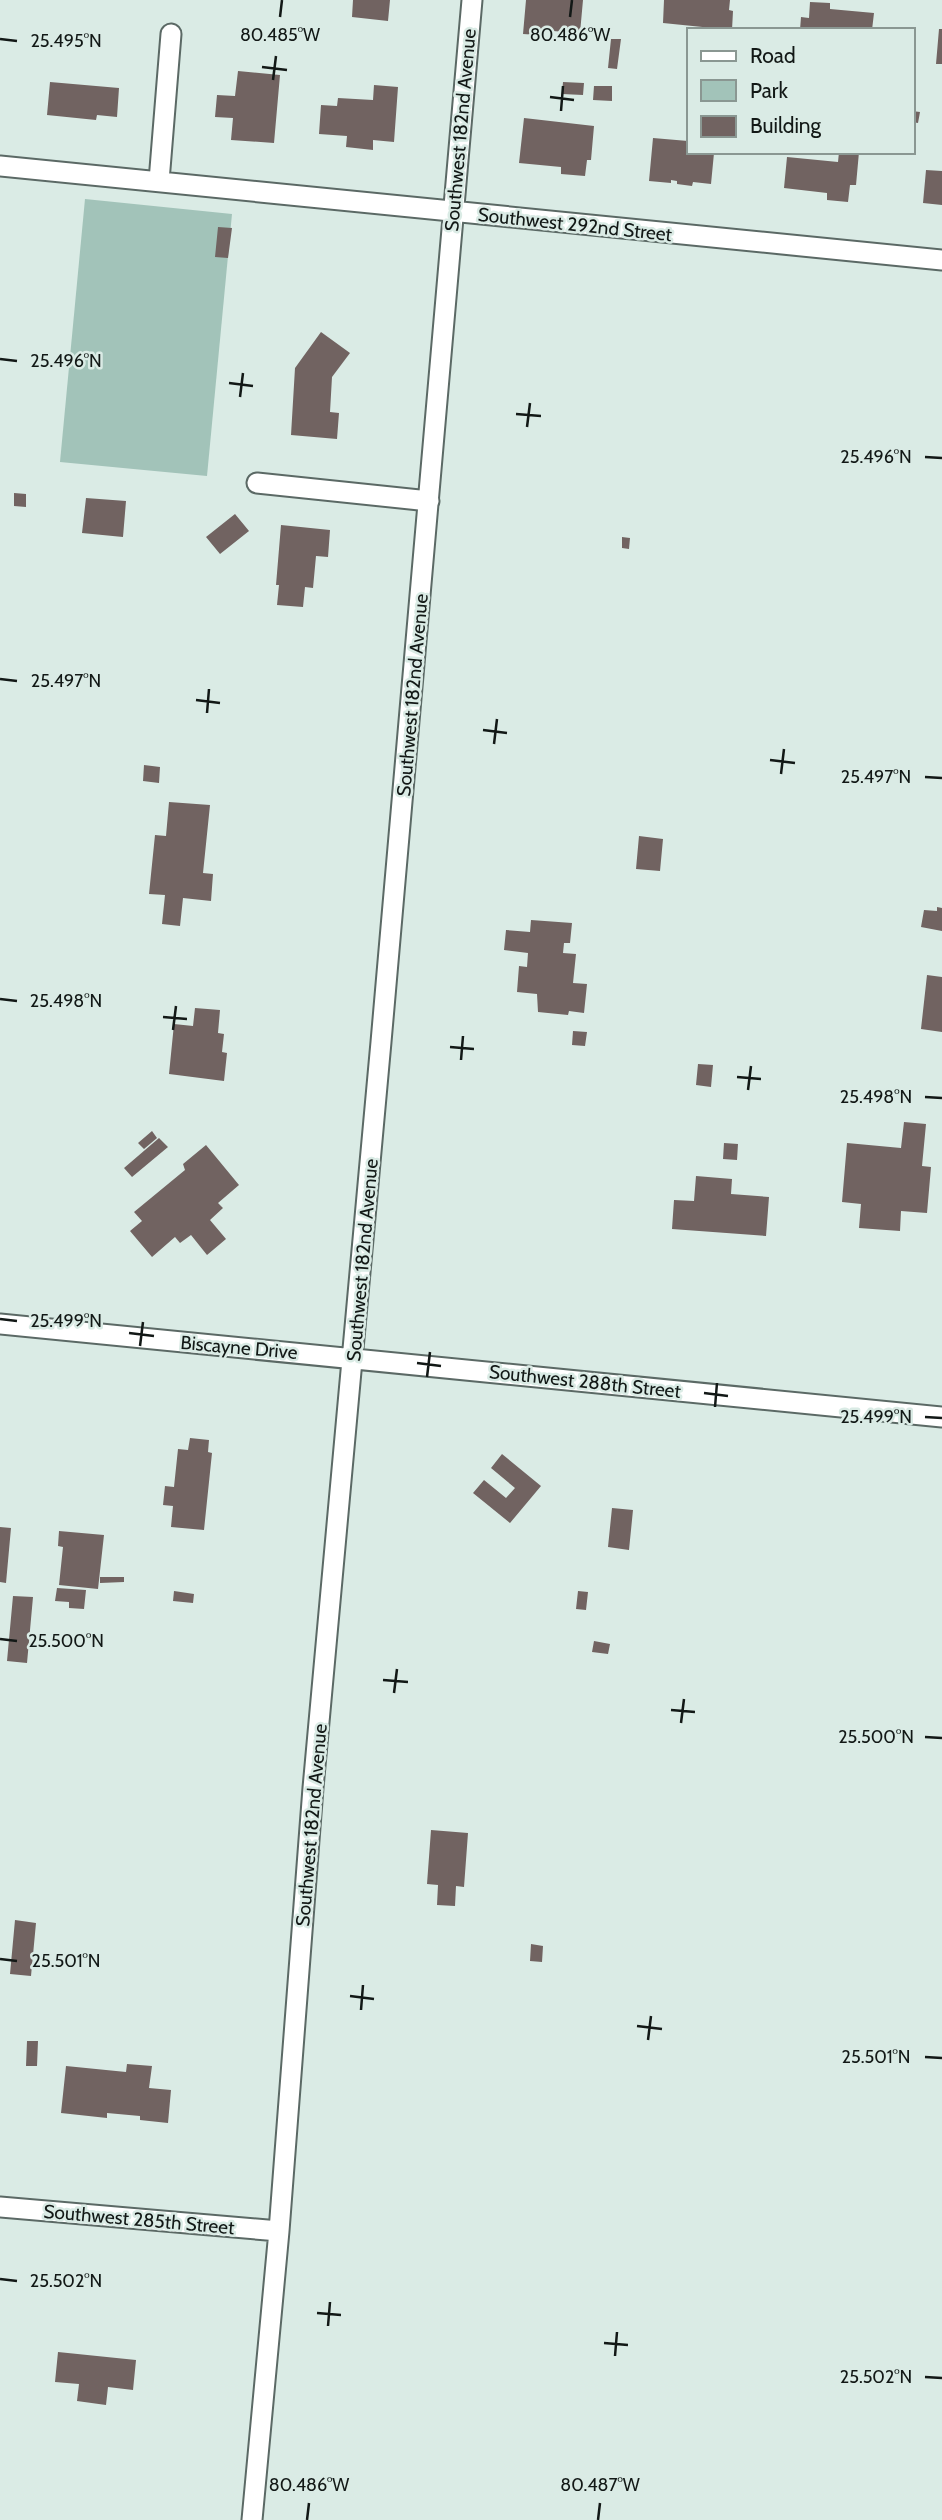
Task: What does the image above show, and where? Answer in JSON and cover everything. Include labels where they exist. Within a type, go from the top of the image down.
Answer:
[{"type":"street","name":"Southwest 182nd Avenue","points":[[252,2520],[279,2231],[313,1788],[472,0]]},
{"type":"street","points":[[159,181],[171,34]]},
{"type":"street","name":"Southwest 292nd Street","points":[[0,166],[942,260]]},
{"type":"street","points":[[257,483],[429,501]]},
{"type":"street","name":"Biscayne Drive","points":[[0,1324],[353,1358]]},
{"type":"street","name":"Southwest 288th Street","points":[[353,1358],[942,1417]]},
{"type":"street","name":"Southwest 285th Street","points":[[0,2207],[279,2231]]},
{"type":"green space","points":[[85,199],[232,214],[207,476],[60,462]]},
{"type":"building","points":[[353,0],[390,0],[388,21],[352,17]]},
{"type":"building","points":[[526,0],[583,0],[580,33],[539,30],[538,35],[523,34]]},
{"type":"building","points":[[664,0],[730,0],[729,10],[733,11],[732,28],[663,23]]},
{"type":"building","points":[[810,2],[830,3],[830,9],[874,13],[872,28],[800,28],[801,17],[809,18]]},
{"type":"building","points":[[939,29],[942,29],[942,64],[936,64]]},
{"type":"building","points":[[611,39],[621,39],[617,69],[608,68]]},
{"type":"building","points":[[238,71],[280,75],[274,143],[231,140],[233,118],[215,117],[217,95],[235,96]]},
{"type":"building","points":[[50,82],[119,88],[117,117],[97,115],[96,120],[47,115]]},
{"type":"building","points":[[563,82],[584,83],[583,95],[562,94]]},
{"type":"building","points":[[374,85],[398,87],[394,142],[373,140],[373,150],[346,147],[347,136],[319,134],[321,105],[337,106],[338,98],[373,100]]},
{"type":"building","points":[[594,86],[612,86],[612,101],[593,100]]},
{"type":"building","points":[[914,111],[920,112],[918,123],[914,122]]},
{"type":"building","points":[[524,118],[594,126],[591,160],[587,160],[585,176],[561,174],[561,167],[519,163]]},
{"type":"building","points":[[653,138],[687,141],[687,154],[714,154],[711,184],[693,182],[692,186],[677,184],[677,181],[671,180],[671,183],[649,181]]},
{"type":"building","points":[[839,154],[859,154],[856,185],[850,185],[848,202],[827,200],[827,193],[784,188],[787,157],[838,162]]},
{"type":"building","points":[[926,170],[942,171],[942,205],[923,203]]},
{"type":"building","points":[[218,227],[232,228],[228,258],[215,257]]},
{"type":"building","points":[[321,332],[350,353],[332,377],[330,412],[339,413],[337,439],[291,435],[295,368]]},
{"type":"building","points":[[14,493],[26,494],[26,507],[14,506]]},
{"type":"building","points":[[86,498],[126,501],[123,537],[82,533]]},
{"type":"building","points":[[235,514],[249,531],[220,554],[206,537]]},
{"type":"building","points":[[281,525],[330,530],[328,557],[316,556],[313,588],[305,587],[303,607],[277,605]]},
{"type":"building","points":[[622,537],[630,538],[629,549],[622,548]]},
{"type":"building","points":[[144,765],[160,767],[159,783],[143,781]]},
{"type":"building","points":[[169,802],[210,805],[203,873],[213,874],[211,901],[183,898],[180,926],[162,924],[165,895],[149,894],[155,835],[166,836]]},
{"type":"building","points":[[639,836],[663,839],[660,871],[636,869]]},
{"type":"building","points":[[937,907],[942,908],[942,931],[921,927],[924,910],[937,911]]},
{"type":"building","points":[[531,920],[572,923],[570,943],[564,943],[563,953],[576,954],[573,983],[587,984],[584,1013],[569,1011],[568,1015],[538,1012],[537,994],[517,992],[519,966],[527,967],[528,953],[504,950],[506,930],[530,932]]},
{"type":"building","points":[[927,975],[942,977],[942,1032],[921,1029]]},
{"type":"building","points":[[195,1008],[220,1010],[218,1033],[224,1034],[222,1052],[227,1053],[224,1081],[169,1074],[174,1024],[193,1026]]},
{"type":"building","points":[[573,1031],[587,1032],[585,1046],[572,1045]]},
{"type":"building","points":[[698,1064],[713,1065],[711,1087],[696,1085]]},
{"type":"building","points":[[904,1122],[926,1124],[922,1166],[931,1167],[927,1213],[901,1211],[900,1231],[859,1228],[861,1204],[842,1202],[847,1143],[901,1148]]},
{"type":"building","points":[[152,1131],[157,1138],[144,1149],[138,1143]]},
{"type":"building","points":[[159,1138],[168,1147],[132,1177],[124,1168]]},
{"type":"building","points":[[724,1143],[738,1144],[737,1160],[723,1159]]},
{"type":"building","points":[[206,1145],[239,1185],[218,1203],[223,1208],[210,1220],[226,1239],[207,1255],[191,1235],[180,1243],[175,1237],[152,1257],[130,1231],[142,1221],[134,1212],[185,1170],[183,1164]]},
{"type":"building","points":[[696,1176],[732,1179],[731,1194],[769,1197],[766,1236],[672,1229],[674,1200],[694,1201]]},
{"type":"building","points":[[190,1438],[209,1440],[208,1452],[212,1453],[204,1530],[171,1527],[173,1506],[163,1505],[165,1486],[174,1487],[178,1449],[188,1450]]},
{"type":"building","points":[[502,1454],[541,1486],[510,1523],[473,1493],[484,1480],[506,1498],[515,1488],[491,1468]]},
{"type":"building","points":[[612,1508],[633,1510],[629,1550],[608,1547]]},
{"type":"building","points":[[0,1527],[11,1528],[6,1583],[0,1582]]},
{"type":"building","points":[[59,1531],[104,1535],[98,1589],[59,1585],[63,1547],[58,1546]]},
{"type":"building","points":[[100,1577],[124,1577],[124,1582],[100,1583]]},
{"type":"building","points":[[57,1588],[86,1590],[84,1609],[69,1608],[69,1602],[55,1601]]},
{"type":"building","points":[[174,1591],[194,1594],[193,1603],[173,1601]]},
{"type":"building","points":[[578,1591],[588,1592],[586,1610],[576,1609]]},
{"type":"building","points":[[13,1596],[33,1597],[27,1663],[7,1661]]},
{"type":"building","points":[[594,1641],[610,1644],[608,1654],[592,1652]]},
{"type":"building","points":[[431,1830],[468,1833],[464,1887],[456,1886],[455,1906],[437,1905],[438,1885],[427,1884]]},
{"type":"building","points":[[15,1920],[36,1923],[31,1976],[10,1974]]},
{"type":"building","points":[[531,1944],[543,1946],[542,1962],[530,1961]]},
{"type":"building","points":[[27,2041],[38,2041],[37,2066],[26,2066]]},
{"type":"building","points":[[127,2064],[152,2066],[149,2088],[171,2090],[168,2123],[140,2120],[140,2116],[107,2113],[107,2118],[61,2113],[66,2066],[126,2072]]},
{"type":"building","points":[[58,2352],[136,2360],[133,2390],[108,2387],[106,2405],[77,2401],[79,2384],[55,2382]]}]
